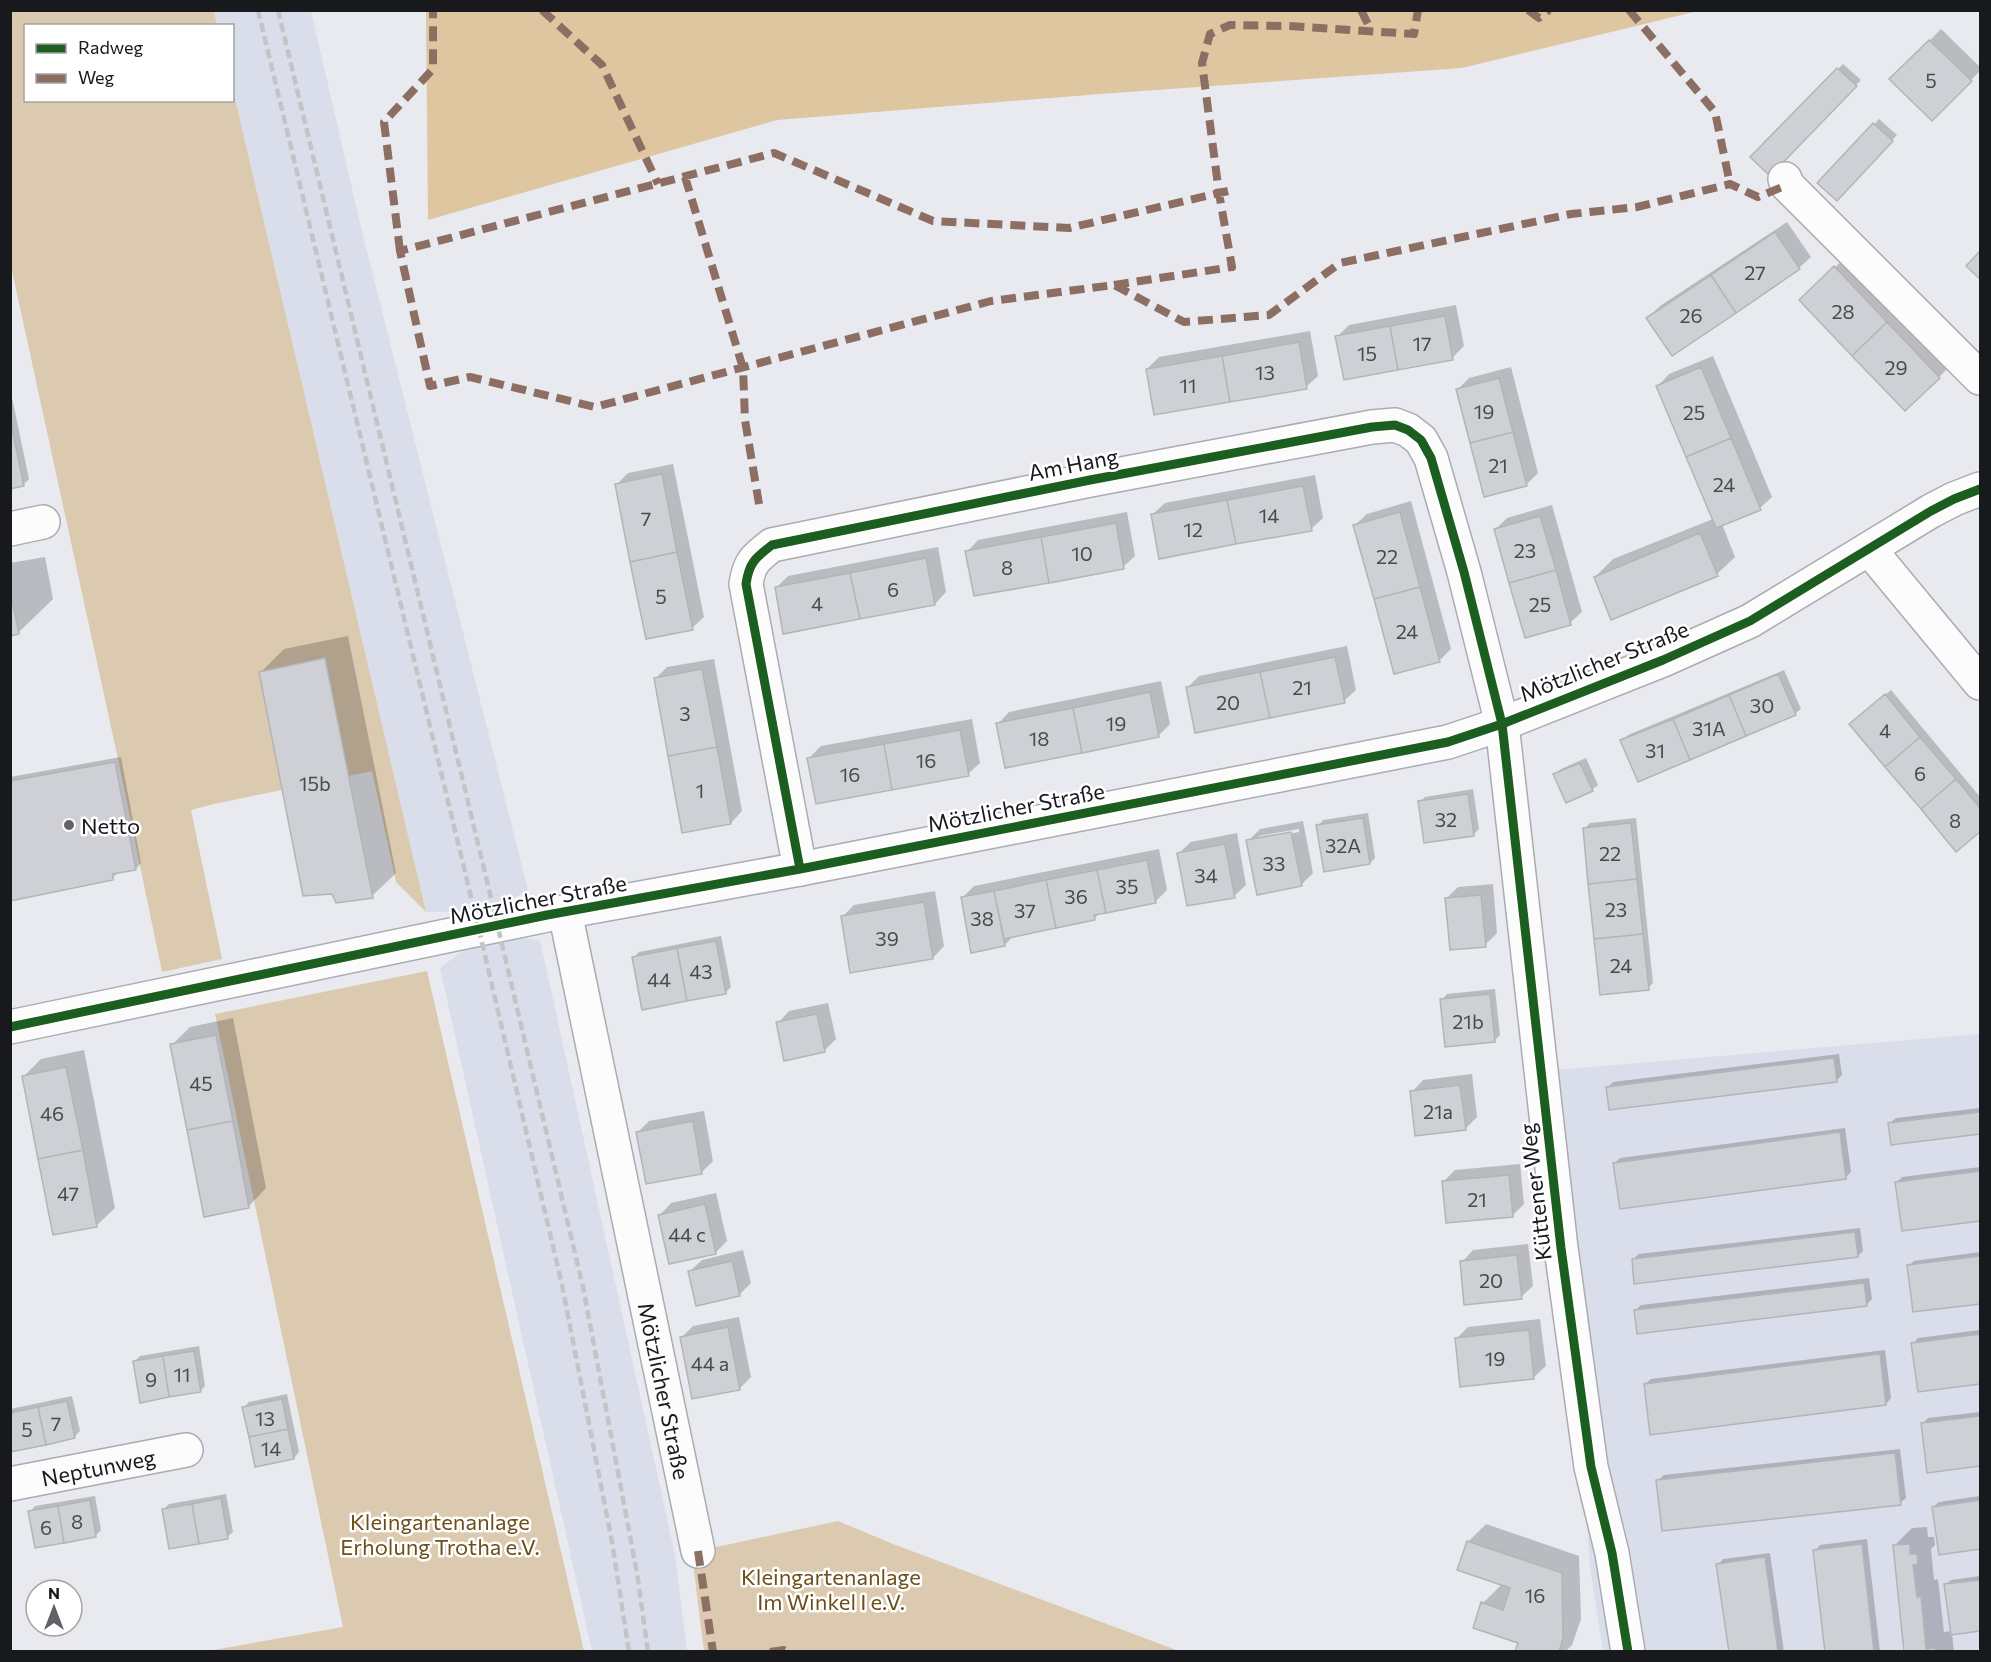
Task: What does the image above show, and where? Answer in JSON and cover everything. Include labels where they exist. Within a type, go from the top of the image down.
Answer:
[{"type":"street","points":[[1785,179],[1787,185],[1980,378]]},
{"type":"street","name":"Am Hang","points":[[800,869],[746,584],[748,570],[756,557],[772,546],[1090,480],[1372,427],[1395,424],[1408,430],[1421,440],[1431,458],[1464,572],[1502,724]]},
{"type":"street","name":"Mötzlicher Straße","points":[[10,1027],[565,912],[800,869],[1448,742],[1502,724],[1663,660],[1749,621],[1931,511],[1980,489]]},
{"type":"street","points":[[10,529],[43,522]]},
{"type":"street","points":[[1870,549],[1980,683]]},
{"type":"street","name":"Küttener Weg","points":[[1502,724],[1562,1259],[1591,1467],[1612,1553],[1628,1652]]},
{"type":"street","name":"Mötzlicher Straße","points":[[565,912],[698,1551]]},
{"type":"street","name":"Neptunweg","points":[[10,1484],[186,1450]]},
{"type":"shaded area","points":[[426,10],[1698,11],[1462,68],[777,120],[428,220]]},
{"type":"shaded area","points":[[214,11],[311,11],[363,236],[528,890],[507,902],[515,937],[540,940],[675,1555],[687,1651],[592,1651],[440,968],[468,947],[460,912],[426,912],[234,94],[234,24],[217,24]]},
{"type":"shaded area","points":[[1980,1034],[1980,1651],[1603,1651],[1590,1567],[1554,1070]]},
{"type":"green space","points":[[10,11],[214,11],[217,24],[24,24],[24,102],[234,102],[234,94],[426,912],[396,882],[372,771],[214,804],[191,810],[222,959],[162,972],[11,266]]},
{"type":"green space","name":"Kleingartenanlage Erholung Trotha e.V.","points":[[427,971],[584,1651],[208,1651],[343,1627],[215,1014]]},
{"type":"green space","name":"Kleingartenanlage Im Winkel I e.V.","points":[[838,1521],[893,1544],[1179,1651],[704,1651],[692,1555],[698,1551]]},
{"type":"building","points":[[1929,40],[1972,81],[1932,121],[1889,79]]},
{"type":"building","points":[[1837,68],[1857,86],[1770,176],[1750,157]]},
{"type":"building","points":[[1873,123],[1893,141],[1837,201],[1817,183]]},
{"type":"building","points":[[1775,232],[1800,269],[1736,313],[1711,275]]},
{"type":"building","points":[[1980,251],[1980,279],[1966,266]]},
{"type":"building","points":[[1834,266],[1887,322],[1852,356],[1799,300]]},
{"type":"building","points":[[1711,275],[1736,313],[1672,356],[1646,318]]},
{"type":"building","points":[[1445,316],[1453,360],[1398,370],[1390,326]]},
{"type":"building","points":[[1887,322],[1940,378],[1905,411],[1852,356]]},
{"type":"building","points":[[1390,326],[1398,370],[1344,380],[1335,336]]},
{"type":"building","points":[[1299,342],[1307,389],[1230,402],[1222,356]]},
{"type":"building","points":[[1222,356],[1230,402],[1154,415],[1146,369]]},
{"type":"building","points":[[1701,367],[1731,438],[1686,457],[1656,386]]},
{"type":"building","points":[[1499,378],[1513,432],[1470,443],[1456,389]]},
{"type":"building","points":[[10,419],[24,486],[10,489]]},
{"type":"building","points":[[1513,432],[1527,486],[1484,497],[1470,443]]},
{"type":"building","points":[[1731,438],[1761,510],[1716,528],[1686,457]]},
{"type":"building","points":[[662,474],[677,552],[630,562],[615,484]]},
{"type":"building","points":[[1303,486],[1312,531],[1236,544],[1227,500]]},
{"type":"building","points":[[1227,500],[1236,544],[1159,559],[1151,514]]},
{"type":"building","points":[[1400,512],[1420,587],[1374,599],[1353,525]]},
{"type":"building","points":[[1540,516],[1556,570],[1509,583],[1494,529]]},
{"type":"building","points":[[1116,523],[1124,569],[1049,583],[1041,537]]},
{"type":"building","points":[[1700,533],[1718,576],[1611,620],[1594,577]]},
{"type":"building","points":[[1041,537],[1049,583],[974,596],[965,551]]},
{"type":"building","points":[[677,552],[693,630],[646,639],[630,562]]},
{"type":"building","points":[[926,558],[935,605],[860,619],[850,573]]},
{"type":"building","points":[[1556,570],[1571,625],[1525,638],[1509,583]]},
{"type":"building","points":[[850,573],[860,619],[783,634],[775,587]]},
{"type":"building","points":[[1420,587],[1440,662],[1394,674],[1374,599]]},
{"type":"building","points":[[10,590],[19,634],[10,636]]},
{"type":"building","points":[[1335,657],[1345,703],[1270,718],[1260,672]]},
{"type":"building","points":[[325,658],[373,898],[336,903],[332,894],[303,896],[259,672]]},
{"type":"building","points":[[702,669],[717,747],[668,756],[654,678]]},
{"type":"building","points":[[1260,672],[1270,718],[1195,733],[1186,687]]},
{"type":"building","points":[[1778,674],[1796,715],[1746,736],[1729,695]]},
{"type":"building","points":[[1150,692],[1159,737],[1082,753],[1073,708]]},
{"type":"building","points":[[1885,694],[1920,737],[1885,767],[1849,724]]},
{"type":"building","points":[[1729,695],[1746,736],[1690,760],[1673,719]]},
{"type":"building","points":[[1073,708],[1082,753],[1005,768],[996,723]]},
{"type":"building","points":[[1673,719],[1690,760],[1638,782],[1620,740]]},
{"type":"building","points":[[960,730],[969,776],[892,790],[884,744]]},
{"type":"building","points":[[1920,737],[1956,779],[1921,809],[1885,767]]},
{"type":"building","points":[[884,744],[892,790],[816,804],[807,758]]},
{"type":"building","points":[[717,747],[731,824],[682,833],[668,756]]},
{"type":"building","name":"Netto","points":[[115,762],[136,870],[113,874],[113,880],[10,901],[10,781]]},
{"type":"building","points":[[1580,763],[1593,791],[1566,803],[1553,774]]},
{"type":"building","points":[[1956,779],[1980,808],[1980,832],[1956,852],[1921,809]]},
{"type":"building","points":[[1468,794],[1474,836],[1424,843],[1418,801]]},
{"type":"building","points":[[1363,818],[1370,864],[1324,872],[1316,825]]},
{"type":"building","points":[[1631,823],[1637,879],[1588,884],[1583,828]]},
{"type":"building","points":[[1291,832],[1302,886],[1257,895],[1246,840]]},
{"type":"building","points":[[1225,844],[1235,898],[1187,906],[1177,853]]},
{"type":"building","points":[[1147,860],[1156,903],[1106,913],[1097,870]]},
{"type":"building","points":[[1097,870],[1106,913],[1094,915],[1095,920],[1056,928],[1046,880]]},
{"type":"building","points":[[1637,879],[1643,934],[1594,939],[1588,884]]},
{"type":"building","points":[[1046,880],[1056,928],[1004,939],[994,891]]},
{"type":"building","points":[[994,891],[1005,946],[971,953],[961,897]]},
{"type":"building","points":[[1481,895],[1486,947],[1450,950],[1445,898]]},
{"type":"building","points":[[924,902],[933,959],[850,973],[841,916]]},
{"type":"building","points":[[1643,934],[1649,990],[1600,995],[1594,939]]},
{"type":"building","points":[[716,941],[726,994],[687,1001],[677,948]]},
{"type":"building","points":[[677,948],[687,1001],[642,1010],[632,957]]},
{"type":"building","points":[[1490,994],[1495,1042],[1445,1047],[1440,999]]},
{"type":"building","points":[[817,1014],[825,1052],[784,1061],[776,1022]]},
{"type":"building","points":[[216,1035],[233,1121],[187,1130],[170,1044]]},
{"type":"building","points":[[1834,1058],[1837,1082],[1609,1110],[1606,1087]]},
{"type":"building","points":[[66,1067],[83,1150],[38,1159],[22,1076]]},
{"type":"building","points":[[1460,1085],[1466,1130],[1415,1136],[1410,1091]]},
{"type":"building","points":[[1980,1112],[1980,1134],[1891,1145],[1888,1123]]},
{"type":"building","points":[[233,1121],[249,1208],[204,1217],[187,1130]]},
{"type":"building","points":[[693,1121],[702,1174],[646,1184],[636,1132]]},
{"type":"building","points":[[1840,1132],[1846,1179],[1620,1209],[1613,1163]]},
{"type":"building","points":[[83,1150],[97,1227],[53,1235],[38,1159]]},
{"type":"building","points":[[1980,1171],[1980,1221],[1902,1231],[1895,1182]]},
{"type":"building","points":[[1509,1175],[1513,1217],[1446,1223],[1442,1181]]},
{"type":"building","points":[[705,1204],[716,1254],[669,1264],[658,1215]]},
{"type":"building","points":[[1855,1232],[1858,1257],[1634,1284],[1632,1259]]},
{"type":"building","points":[[1517,1255],[1522,1299],[1464,1305],[1460,1261]]},
{"type":"building","points":[[1980,1256],[1980,1304],[1913,1312],[1907,1265]]},
{"type":"building","points":[[732,1261],[740,1296],[696,1306],[688,1271]]},
{"type":"building","points":[[1864,1283],[1867,1306],[1637,1334],[1634,1310]]},
{"type":"building","points":[[728,1327],[740,1390],[692,1399],[680,1337]]},
{"type":"building","points":[[1529,1330],[1534,1379],[1460,1387],[1455,1338]]},
{"type":"building","points":[[1980,1334],[1980,1384],[1918,1392],[1911,1343]]},
{"type":"building","points":[[194,1351],[201,1392],[169,1397],[163,1356]]},
{"type":"building","points":[[1880,1354],[1886,1405],[1650,1435],[1644,1384]]},
{"type":"building","points":[[163,1356],[169,1397],[140,1403],[133,1361]]},
{"type":"building","points":[[282,1399],[288,1429],[249,1437],[242,1407]]},
{"type":"building","points":[[67,1401],[75,1438],[46,1445],[38,1407]]},
{"type":"building","points":[[38,1407],[46,1445],[10,1452],[10,1413]]},
{"type":"building","points":[[1980,1416],[1980,1466],[1927,1473],[1921,1423]]},
{"type":"building","points":[[288,1429],[294,1459],[255,1467],[249,1437]]},
{"type":"building","points":[[1895,1453],[1901,1505],[1662,1531],[1656,1480]]},
{"type":"building","points":[[221,1498],[228,1539],[199,1544],[192,1504]]},
{"type":"building","points":[[90,1500],[96,1537],[64,1543],[58,1506]]},
{"type":"building","points":[[1980,1500],[1980,1549],[1939,1555],[1932,1507]]},
{"type":"building","points":[[192,1504],[199,1544],[169,1549],[162,1509]]},
{"type":"building","points":[[58,1506],[64,1543],[35,1548],[28,1511]]},
{"type":"building","points":[[1467,1541],[1562,1573],[1563,1638],[1559,1652],[1517,1652],[1515,1651],[1518,1643],[1473,1628],[1481,1602],[1503,1610],[1510,1588],[1457,1570]]},
{"type":"building","points":[[1862,1544],[1874,1652],[1825,1652],[1813,1550]]},
{"type":"building","points":[[1910,1544],[1910,1554],[1917,1554],[1918,1564],[1913,1565],[1917,1597],[1921,1596],[1926,1649],[1935,1648],[1935,1652],[1904,1652],[1893,1545]]},
{"type":"building","points":[[1765,1557],[1778,1652],[1729,1652],[1716,1564]]},
{"type":"building","points":[[1980,1580],[1980,1631],[1951,1635],[1944,1584]]},
{"type":"railway","points":[[258,10],[562,1285],[612,1542],[629,1652]]},
{"type":"railway","points":[[278,10],[583,1287],[637,1573],[648,1652]]},
{"type":"marked path","points":[[400,251],[384,122],[433,69],[433,10]]},
{"type":"marked path","points":[[542,10],[602,65],[658,184]]},
{"type":"marked path","points":[[1361,10],[1371,30]]},
{"type":"marked path","points":[[1114,285],[1232,267],[1219,193],[1202,63],[1210,34],[1230,25],[1288,26],[1414,34],[1418,10]]},
{"type":"marked path","points":[[1528,10],[1539,18],[1549,10]]},
{"type":"marked path","points":[[1629,10],[1715,112],[1730,184]]},
{"type":"marked path","points":[[1228,191],[1069,228],[933,221],[774,153],[400,251],[430,386],[470,377],[595,407],[991,301],[1114,285],[1184,322],[1269,315],[1340,263],[1571,214],[1637,207],[1730,184],[1758,197],[1787,185]]},
{"type":"marked path","points":[[685,177],[743,368],[745,420],[760,510]]},
{"type":"marked path","points":[[698,1551],[713,1652]]},
{"type":"marked path","points":[[770,1652],[784,1650],[788,1652]]},
{"type":"cycle path","points":[[800,869],[746,584],[754,562],[772,545],[1090,480],[1372,427],[1395,425],[1408,430],[1421,440],[1431,458],[1464,572],[1502,724],[1561,1248],[1591,1467],[1612,1553],[1628,1652]]},
{"type":"cycle path","points":[[10,1027],[547,915],[800,869],[1448,742],[1502,724],[1663,660],[1750,621],[1931,511],[1980,489]]},
{"type":"place","name":"Netto","points":[[69,825]]}]
